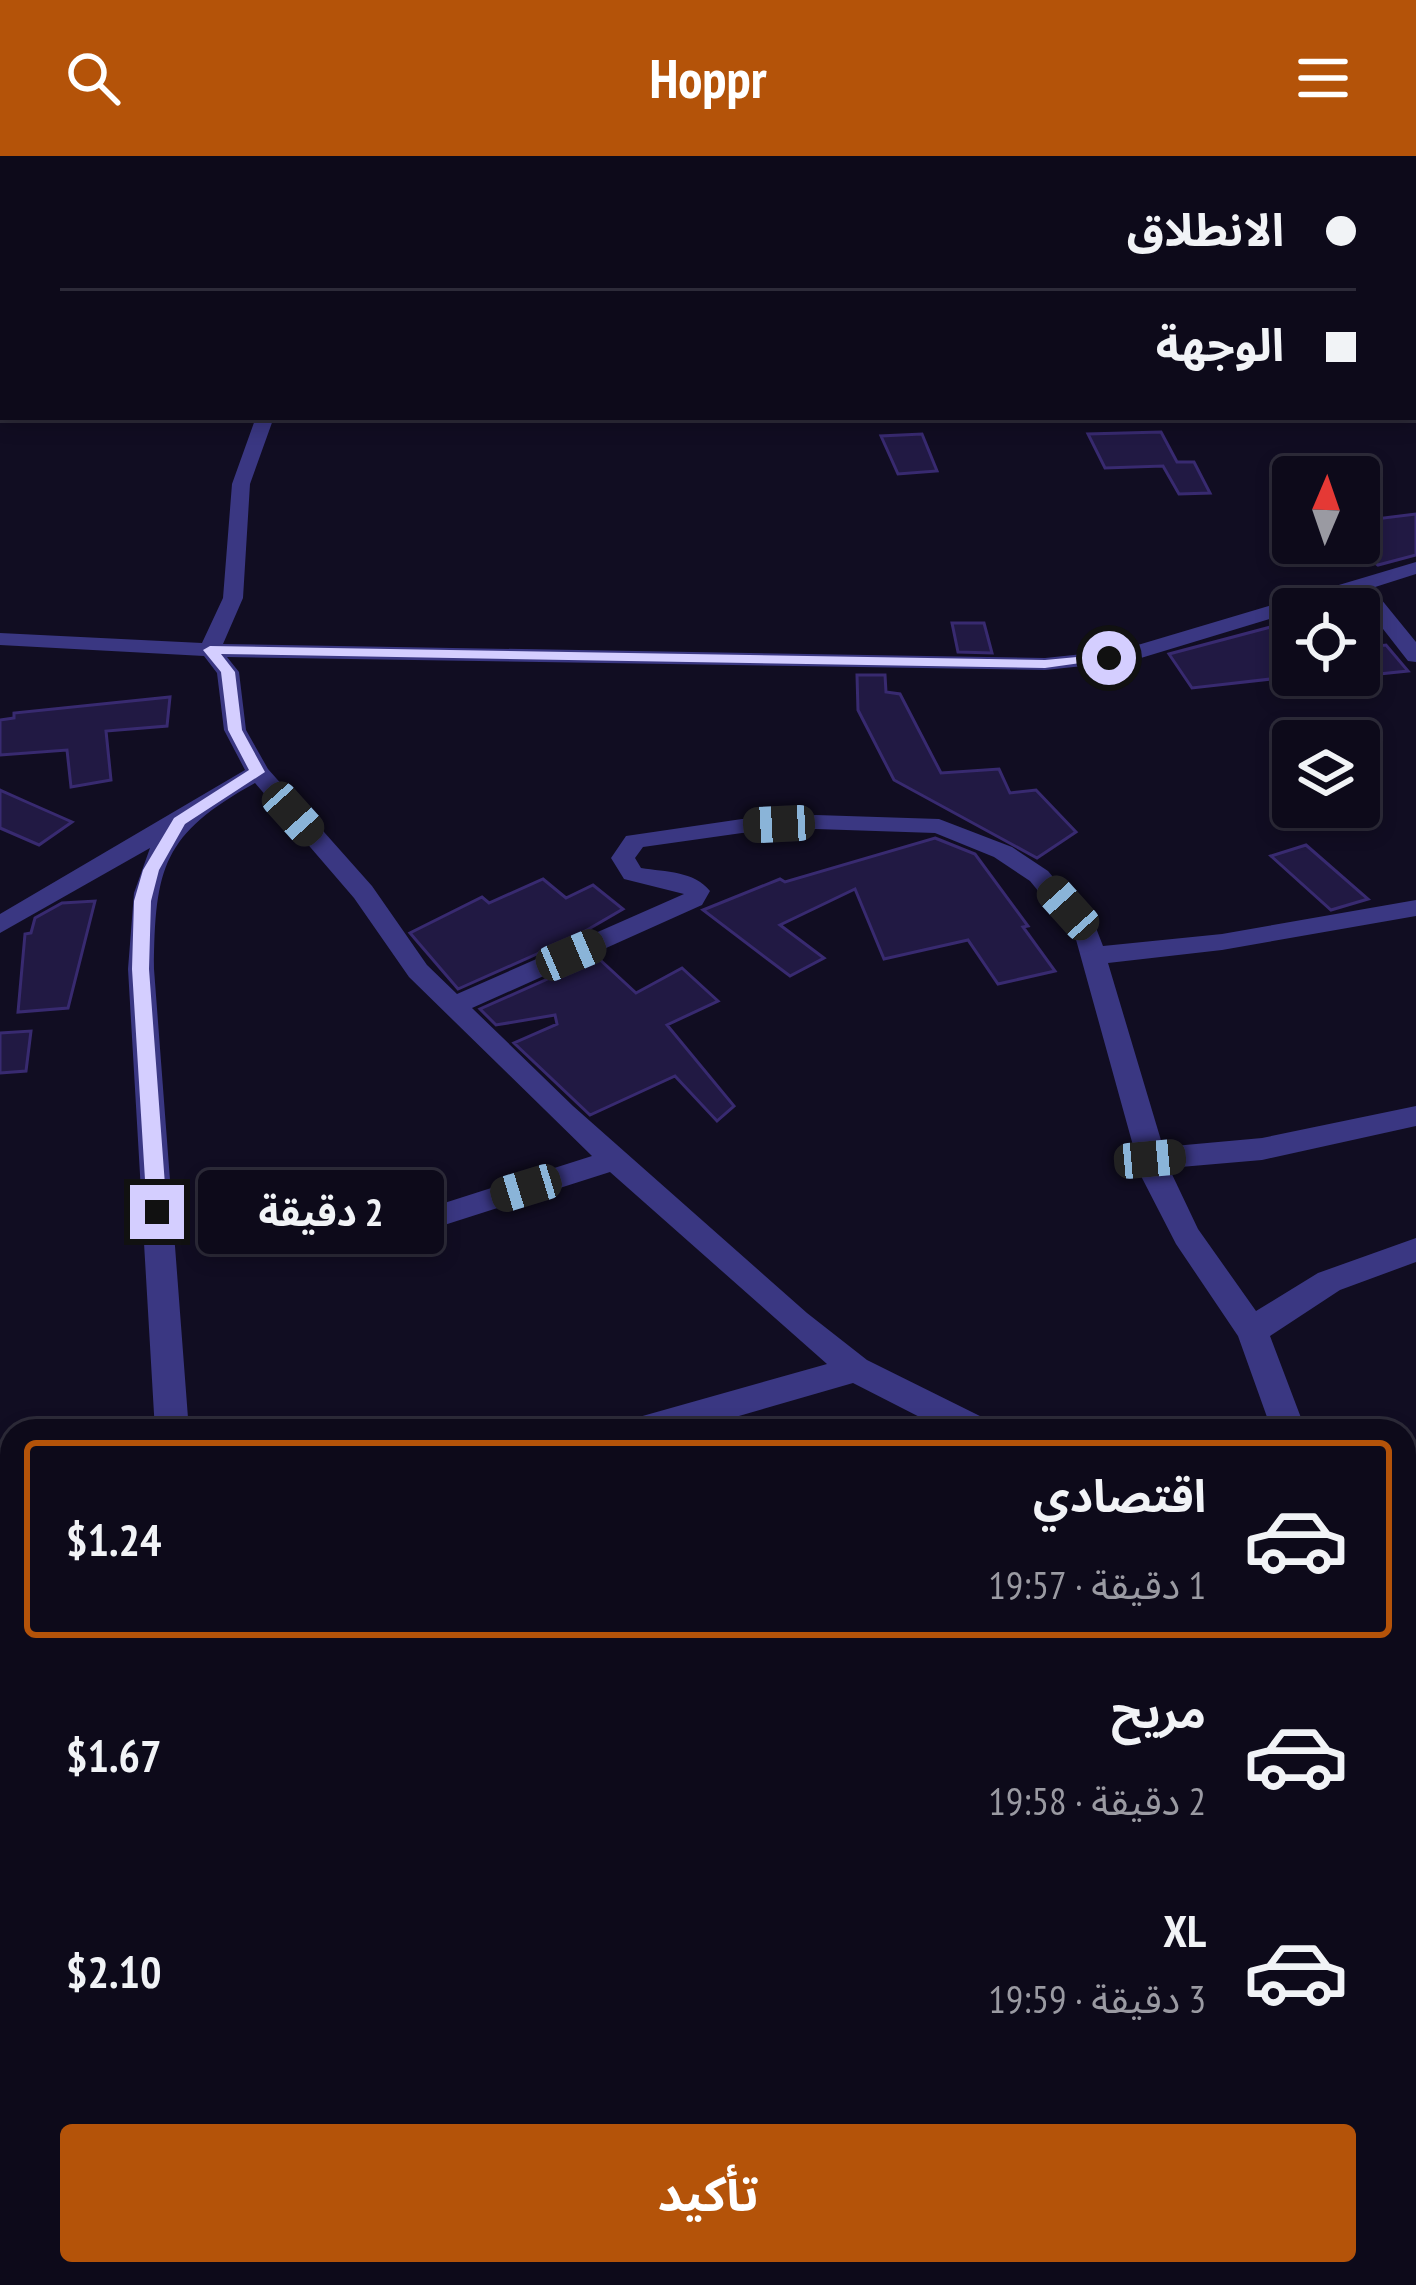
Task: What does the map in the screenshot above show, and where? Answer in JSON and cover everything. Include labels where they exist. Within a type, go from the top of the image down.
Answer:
[{"type":"street","points":[[210,650],[233,598],[242,484],[264,420]]},
{"type":"street","points":[[0,639],[210,650],[1072,663],[1123,656],[1416,568]]},
{"type":"street","points":[[1358,584],[1416,656]]},
{"type":"street","points":[[1391,626],[1416,624]]},
{"type":"street","points":[[210,650],[228,672],[235,730],[258,772],[363,892],[418,971],[725,1262],[856,1369],[954,1419]]},
{"type":"street","points":[[0,925],[258,772]]},
{"type":"street","points":[[171,1419],[141,969],[142,901],[151,870],[179,821]]},
{"type":"street","points":[[453,1006],[693,899],[698,891],[690,884],[633,874],[626,868],[623,859],[635,841],[742,826],[888,822],[939,826],[971,836],[1039,876],[1087,934],[1150,1159],[1187,1236],[1253,1332],[1284,1419]]},
{"type":"street","points":[[1093,956],[1222,942],[1416,908]]},
{"type":"street","points":[[1150,1159],[1262,1149],[1416,1116]]},
{"type":"street","points":[[361,1231],[438,1216],[614,1160]]},
{"type":"street","points":[[1253,1332],[1288,1300],[1333,1277],[1416,1250]]},
{"type":"street","points":[[681,1419],[856,1369]]},
{"type":"building","points":[[1161,432],[1177,462],[1194,462],[1210,493],[1179,494],[1163,466],[1105,468],[1088,434]]},
{"type":"building","points":[[922,434],[937,471],[898,474],[881,436]]},
{"type":"building","points":[[1416,514],[1416,555],[1377,564],[1380,518]]},
{"type":"building","points":[[952,623],[984,623],[992,653],[958,652]]},
{"type":"building","points":[[1272,627],[1272,679],[1192,688],[1169,654]]},
{"type":"building","points":[[1386,645],[1408,671],[1380,674],[1380,646]]},
{"type":"building","points":[[857,675],[885,675],[886,692],[900,694],[941,773],[999,769],[1010,793],[1036,790],[1076,832],[1037,858],[894,780],[858,710]]},
{"type":"building","points":[[170,697],[167,726],[106,731],[111,780],[71,787],[67,750],[0,755],[0,720],[14,718],[14,713]]},
{"type":"building","points":[[0,790],[72,822],[39,845],[0,828]]},
{"type":"building","points":[[935,838],[975,854],[1055,971],[998,984],[968,940],[884,959],[855,889],[780,925],[824,958],[790,976],[703,910],[780,879],[785,882]]},
{"type":"building","points":[[1306,845],[1368,899],[1331,910],[1271,856]]},
{"type":"building","points":[[543,879],[566,898],[593,885],[623,909],[575,937],[458,989],[410,933],[482,897],[489,903]]},
{"type":"building","points":[[95,901],[68,1008],[18,1012],[25,934],[31,933],[35,918],[62,903]]},
{"type":"building","points":[[597,957],[636,993],[682,968],[718,1001],[667,1025],[734,1106],[717,1121],[675,1076],[590,1115],[514,1043],[557,1024],[555,1015],[496,1025],[480,1009]]},
{"type":"building","points":[[31,1031],[26,1071],[0,1073],[0,1033]]},
{"type":"route","points":[[157,1212],[141,969],[142,901],[151,870],[179,821],[258,772],[235,730],[228,672],[210,650],[1045,664],[1109,658]]}]
